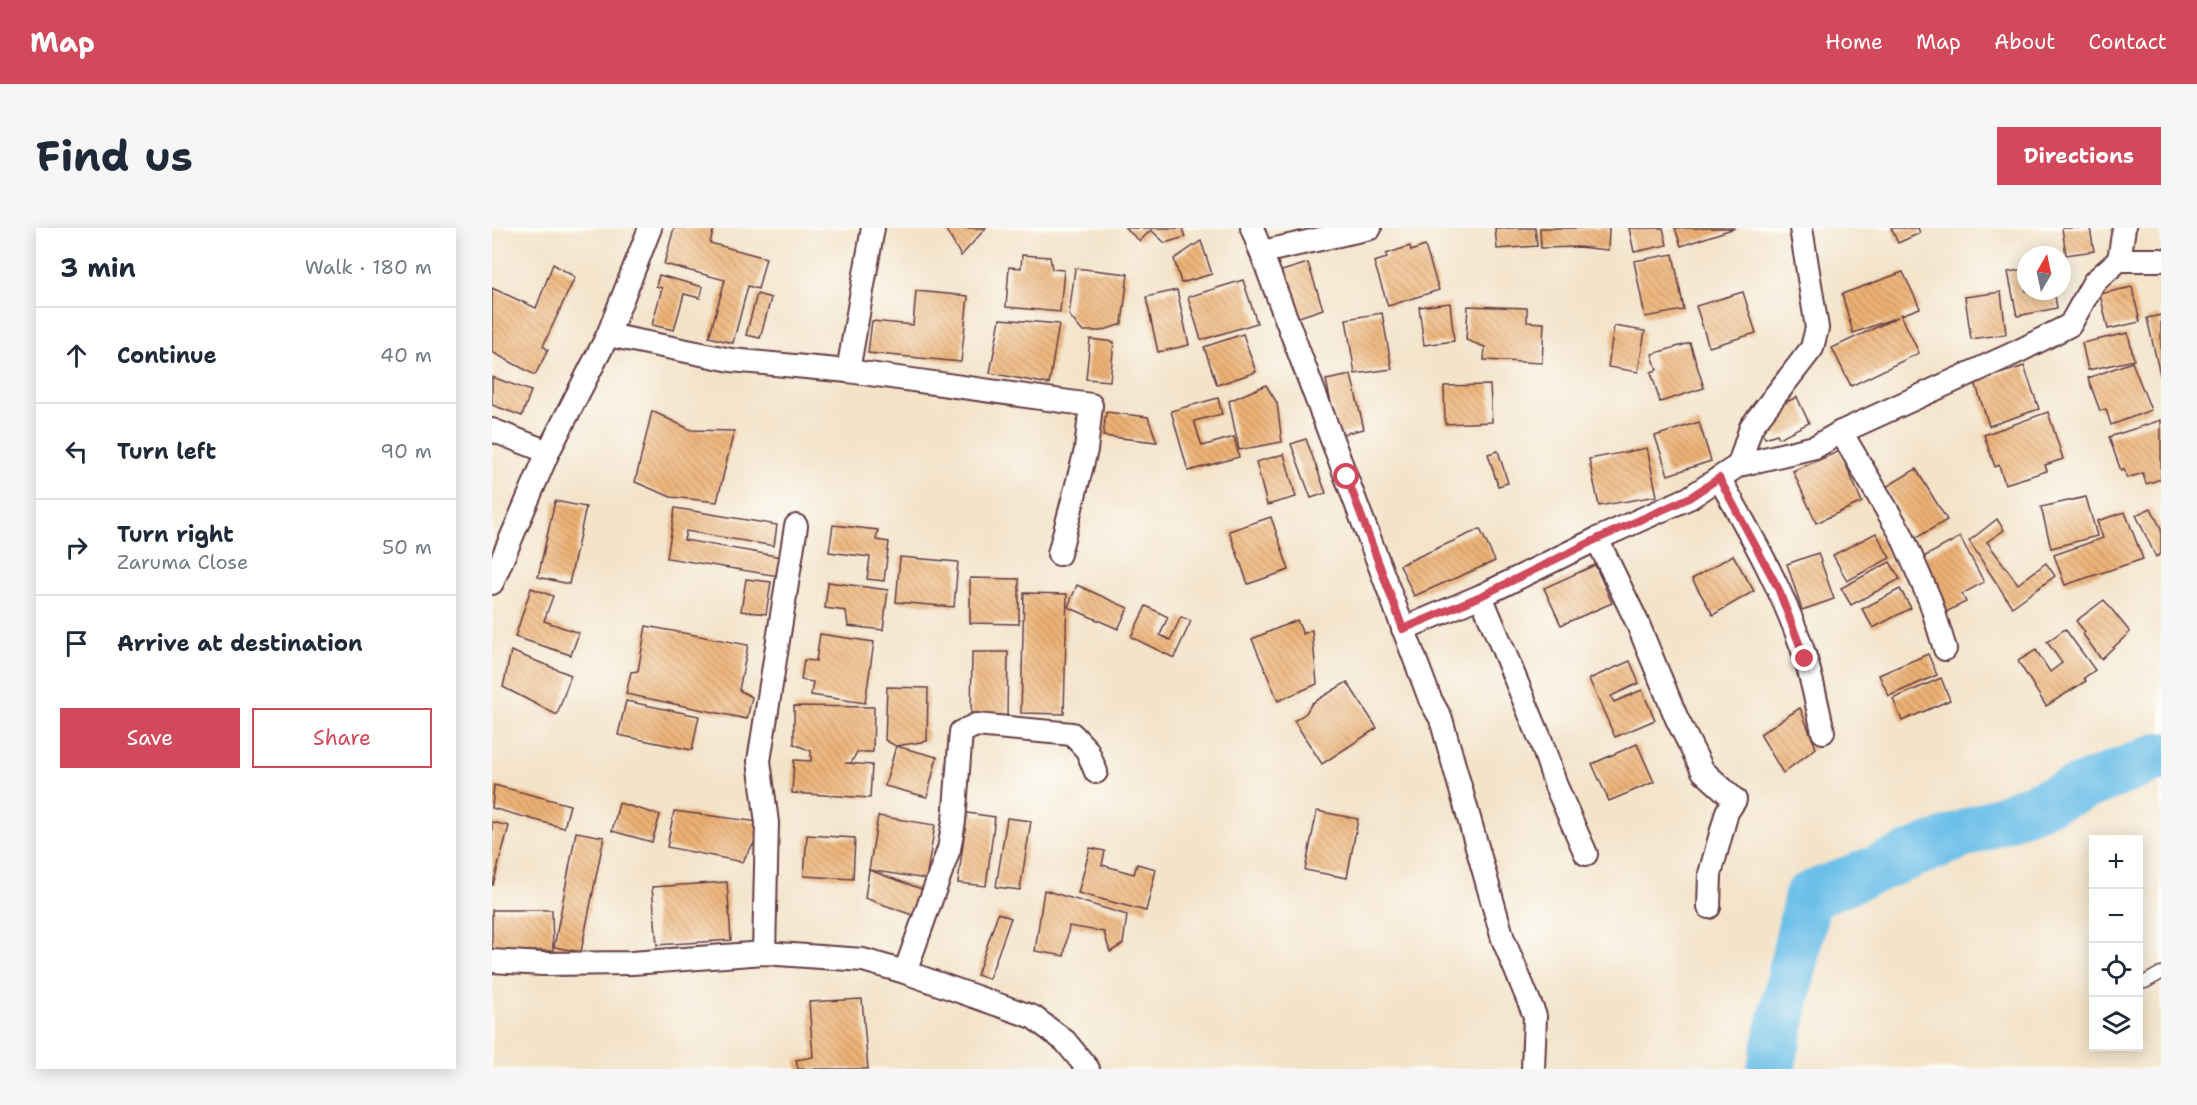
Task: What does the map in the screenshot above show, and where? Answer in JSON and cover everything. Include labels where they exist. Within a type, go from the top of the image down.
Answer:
[{"type":"street","points":[[492,584],[548,452],[608,335],[650,228]]},
{"type":"street","points":[[848,371],[873,228]]},
{"type":"street","points":[[1252,228],[1403,629],[1430,699],[1441,719],[1503,939],[1535,1016],[1533,1069]]},
{"type":"street","points":[[1262,252],[1370,228]]},
{"type":"street","points":[[1739,465],[1751,427],[1812,348],[1817,328],[1801,228]]},
{"type":"street","points":[[1403,629],[1481,596],[1597,539],[1689,498],[1739,465],[1815,447],[1841,432],[2019,351],[2070,325],[2094,282],[2119,260],[2124,228]]},
{"type":"street","points":[[2119,260],[2161,260]]},
{"type":"street","points":[[608,335],[731,360],[848,371],[1091,405],[1086,450],[1059,554]]},
{"type":"street","points":[[492,430],[548,452]]},
{"type":"street","points":[[1841,432],[1900,534],[1930,600],[1945,649]]},
{"type":"street","points":[[1719,478],[1778,588],[1805,659],[1823,732]]},
{"type":"street","points":[[764,953],[767,823],[759,761],[796,526]]},
{"type":"street","points":[[1597,539],[1637,622],[1677,719],[1703,771],[1735,800],[1727,812],[1710,874],[1709,907]]},
{"type":"street","points":[[1481,596],[1541,741],[1556,786],[1586,854]]},
{"type":"street","points":[[905,972],[949,849],[954,821],[961,732],[976,725],[1072,734],[1087,750],[1096,772]]},
{"type":"street","points":[[492,961],[543,964],[632,963],[764,953],[863,960],[905,972],[1033,1017],[1065,1041],[1078,1063]]},
{"type":"lane","points":[[2145,982],[2161,973]]},
{"type":"building","points":[[674,228],[714,228],[710,243],[766,258],[758,289],[748,286],[733,343],[709,337],[725,280],[664,264]]},
{"type":"building","points":[[945,228],[986,228],[961,256]]},
{"type":"building","points":[[1125,228],[1182,228],[1185,237],[1165,243],[1151,230],[1140,241]]},
{"type":"building","points":[[1495,228],[1535,228],[1537,246],[1497,249]]},
{"type":"building","points":[[1540,228],[1609,228],[1608,250],[1578,247],[1541,248]]},
{"type":"building","points":[[1629,228],[1663,228],[1667,245],[1634,252]]},
{"type":"building","points":[[1675,228],[1735,228],[1681,246]]},
{"type":"building","points":[[1891,228],[1918,228],[1920,233],[1898,243]]},
{"type":"building","points":[[2062,228],[2090,228],[2094,251],[2071,254],[2071,246],[2065,246]]},
{"type":"building","points":[[1201,241],[1212,274],[1181,283],[1174,259]]},
{"type":"building","points":[[1410,246],[1411,251],[1425,246],[1439,290],[1388,306],[1374,262],[1387,258],[1386,254]]},
{"type":"building","points":[[1673,254],[1684,310],[1645,317],[1634,261]]},
{"type":"building","points":[[1022,255],[1050,257],[1052,269],[1064,270],[1060,312],[1006,307],[1009,267],[1021,268]]},
{"type":"building","points":[[1308,263],[1323,309],[1290,320],[1275,273]]},
{"type":"building","points":[[553,264],[575,277],[543,346],[548,350],[535,375],[492,352],[492,288],[536,308]]},
{"type":"building","points":[[1075,268],[1128,274],[1122,324],[1101,331],[1082,331],[1069,315]]},
{"type":"building","points":[[2017,270],[2017,300],[2056,300],[2057,308],[2017,316],[2008,272]]},
{"type":"building","points":[[1903,272],[1920,308],[1901,315],[1919,353],[1851,386],[1832,348],[1898,317],[1853,333],[1842,294]]},
{"type":"building","points":[[659,275],[703,287],[700,298],[684,294],[674,330],[652,325],[662,288],[656,286]]},
{"type":"building","points":[[1243,280],[1257,323],[1201,340],[1188,297]]},
{"type":"building","points":[[2132,287],[2140,322],[2108,329],[2100,294]]},
{"type":"building","points":[[1177,290],[1189,345],[1158,352],[1146,297]]},
{"type":"building","points":[[916,291],[968,296],[961,362],[868,353],[872,321],[913,325]]},
{"type":"building","points":[[1743,292],[1756,333],[1709,347],[1696,306]]},
{"type":"building","points":[[2001,292],[2006,334],[1971,339],[1965,297]]},
{"type":"building","points":[[757,294],[771,298],[760,338],[746,335]]},
{"type":"building","points":[[1450,303],[1454,341],[1424,345],[1419,307]]},
{"type":"building","points":[[1468,306],[1527,308],[1527,322],[1544,323],[1542,363],[1484,360],[1485,347],[1466,340]]},
{"type":"building","points":[[1382,313],[1392,369],[1355,374],[1346,319]]},
{"type":"building","points":[[2161,315],[2161,375],[2160,375],[2147,318]]},
{"type":"building","points":[[1000,319],[1059,324],[1049,384],[990,373]]},
{"type":"building","points":[[1614,326],[1645,331],[1638,372],[1608,367]]},
{"type":"building","points":[[2128,333],[2134,360],[2088,370],[2082,343]]},
{"type":"building","points":[[1243,334],[1256,372],[1217,385],[1204,347]]},
{"type":"building","points":[[1090,339],[1114,342],[1110,381],[1086,379]]},
{"type":"building","points":[[1690,343],[1704,388],[1660,402],[1651,372],[1657,370],[1652,354]]},
{"type":"building","points":[[2132,362],[2151,410],[2111,425],[2106,409],[2100,411],[2088,378]]},
{"type":"building","points":[[2024,366],[2039,409],[1989,426],[1975,382]]},
{"type":"building","points":[[1351,375],[1364,429],[1338,435],[1326,380]]},
{"type":"building","points":[[492,377],[531,391],[522,416],[492,405]]},
{"type":"building","points":[[1266,385],[1277,403],[1282,442],[1239,450],[1229,401]]},
{"type":"building","points":[[1490,385],[1492,422],[1445,424],[1444,386]]},
{"type":"building","points":[[1797,397],[1809,423],[1779,438],[1777,434],[1765,438],[1760,428],[1767,425],[1764,419],[1772,409]]},
{"type":"building","points":[[1218,398],[1222,414],[1194,421],[1202,446],[1234,437],[1239,457],[1188,471],[1171,411]]},
{"type":"building","points":[[652,411],[691,430],[734,431],[717,502],[671,497],[635,482]]},
{"type":"building","points":[[1106,412],[1148,417],[1157,442],[1103,436]]},
{"type":"building","points":[[2048,412],[2063,459],[2045,465],[2047,471],[2005,484],[1999,465],[1995,467],[1984,435]]},
{"type":"building","points":[[2161,420],[2161,479],[2146,484],[2143,473],[2127,478],[2124,469],[2121,471],[2109,437]]},
{"type":"building","points":[[1699,422],[1711,461],[1668,475],[1655,436]]},
{"type":"building","points":[[1306,439],[1326,493],[1311,498],[1291,444]]},
{"type":"building","points":[[1647,448],[1657,496],[1599,506],[1589,459]]},
{"type":"building","points":[[1498,451],[1508,483],[1498,486],[1488,454]]},
{"type":"building","points":[[1840,451],[1862,502],[1816,523],[1793,471]]},
{"type":"building","points":[[1284,454],[1296,497],[1267,505],[1256,462]]},
{"type":"building","points":[[1916,469],[1947,520],[1916,538],[1886,487]]},
{"type":"building","points":[[2086,497],[2097,536],[2051,548],[2041,507]]},
{"type":"building","points":[[555,501],[586,507],[569,584],[538,577]]},
{"type":"building","points":[[675,508],[777,525],[774,546],[686,531],[684,540],[782,557],[779,576],[667,558]]},
{"type":"building","points":[[2151,508],[2161,529],[2161,554],[2156,557],[2136,515]]},
{"type":"building","points":[[2125,512],[2143,559],[2065,585],[2054,555],[2103,538],[2097,521]]},
{"type":"building","points":[[1271,517],[1289,570],[1248,584],[1229,531]]},
{"type":"building","points":[[1997,519],[2004,530],[1987,542],[2018,584],[2046,563],[2055,576],[2012,607],[1969,541]]},
{"type":"building","points":[[833,525],[878,530],[876,540],[889,542],[884,581],[867,579],[870,557],[829,552]]},
{"type":"building","points":[[1480,529],[1495,561],[1414,596],[1400,565]]},
{"type":"building","points":[[1876,533],[1890,558],[1847,581],[1833,555]]},
{"type":"building","points":[[1960,537],[1984,582],[1962,594],[1966,602],[1944,613],[1920,559]]},
{"type":"building","points":[[1818,553],[1834,599],[1802,610],[1787,564]]},
{"type":"building","points":[[1733,555],[1754,591],[1713,615],[1692,579]]},
{"type":"building","points":[[900,557],[958,562],[954,607],[896,602]]},
{"type":"building","points":[[1890,562],[1900,579],[1851,605],[1841,588]]},
{"type":"building","points":[[1595,565],[1612,603],[1561,625],[1544,588]]},
{"type":"building","points":[[970,578],[1019,579],[1019,624],[970,623]]},
{"type":"building","points":[[746,579],[771,582],[766,614],[741,611]]},
{"type":"building","points":[[828,582],[888,590],[883,630],[848,626],[846,611],[825,608]]},
{"type":"building","points":[[1077,585],[1128,608],[1118,629],[1068,607]]},
{"type":"building","points":[[531,588],[553,596],[544,621],[579,633],[571,655],[515,637]]},
{"type":"building","points":[[1900,589],[1911,608],[1873,628],[1862,609]]},
{"type":"building","points":[[1024,593],[1067,594],[1064,714],[1021,713]]},
{"type":"building","points":[[2104,600],[2130,632],[2101,659],[2076,621]]},
{"type":"building","points":[[1146,606],[1168,617],[1160,635],[1170,640],[1181,617],[1191,621],[1174,658],[1131,637]]},
{"type":"building","points":[[1297,620],[1303,634],[1312,630],[1317,684],[1278,701],[1252,639]]},
{"type":"building","points":[[646,626],[748,645],[739,690],[752,697],[747,719],[626,694],[631,672],[638,671]]},
{"type":"building","points":[[2065,629],[2095,670],[2084,678],[2086,681],[2046,706],[2018,661],[2036,650],[2050,672],[2062,663],[2047,642]]},
{"type":"building","points":[[820,634],[874,642],[865,703],[811,695],[813,682],[801,680],[804,660],[816,661]]},
{"type":"building","points":[[511,651],[571,675],[557,715],[503,687]]},
{"type":"building","points":[[972,652],[1008,652],[1007,718],[971,718]]},
{"type":"building","points":[[1928,654],[1937,675],[1889,696],[1879,675]]},
{"type":"building","points":[[1630,661],[1639,683],[1611,696],[1614,702],[1642,690],[1655,720],[1615,737],[1589,679]]},
{"type":"building","points":[[1941,678],[1950,700],[1902,721],[1893,699]]},
{"type":"building","points":[[1347,682],[1377,728],[1322,764],[1294,721],[1306,713],[1312,703]]},
{"type":"building","points":[[887,687],[928,688],[927,741],[896,746],[885,740]]},
{"type":"building","points":[[626,701],[699,716],[692,750],[618,735]]},
{"type":"building","points":[[794,706],[874,707],[873,752],[857,752],[851,763],[845,763],[872,765],[870,798],[792,793],[794,760],[811,761],[811,751],[794,744]]},
{"type":"building","points":[[1800,708],[1816,748],[1783,773],[1760,734]]},
{"type":"building","points":[[1637,744],[1654,782],[1609,801],[1592,764]]},
{"type":"building","points":[[896,746],[937,757],[927,797],[885,786]]},
{"type":"building","points":[[494,785],[570,805],[564,828],[492,808]]},
{"type":"building","points":[[619,803],[660,815],[652,842],[612,831]]},
{"type":"building","points":[[674,811],[767,823],[742,862],[667,847]]},
{"type":"building","points":[[1317,811],[1358,819],[1347,878],[1305,870]]},
{"type":"building","points":[[967,813],[995,817],[986,886],[958,883]]},
{"type":"building","points":[[878,816],[935,825],[926,879],[869,870]]},
{"type":"building","points":[[1007,818],[1031,821],[1020,890],[996,887]]},
{"type":"building","points":[[492,822],[509,826],[493,885],[492,885]]},
{"type":"building","points":[[576,832],[604,837],[581,952],[554,947]]},
{"type":"building","points":[[807,835],[855,838],[853,879],[804,876]]},
{"type":"building","points":[[1090,848],[1105,851],[1102,865],[1134,874],[1137,864],[1156,869],[1146,911],[1078,893]]},
{"type":"building","points":[[869,870],[927,891],[915,916],[865,898]]},
{"type":"building","points":[[727,882],[731,940],[657,945],[652,887]]},
{"type":"building","points":[[1044,890],[1127,915],[1123,944],[1110,952],[1104,932],[1069,926],[1064,956],[1035,951]]},
{"type":"building","points":[[492,910],[552,910],[553,951],[492,951]]},
{"type":"building","points":[[998,913],[1011,918],[989,979],[977,975]]},
{"type":"building","points":[[862,999],[868,1069],[798,1069],[796,1060],[813,1057],[809,1002]]},
{"type":"waterway","points":[[1771,1069],[1808,896],[2161,756]]},
{"type":"route","points":[[1347,477],[1403,629],[1481,596],[1597,539],[1689,498],[1719,478],[1778,588],[1805,659]]}]
